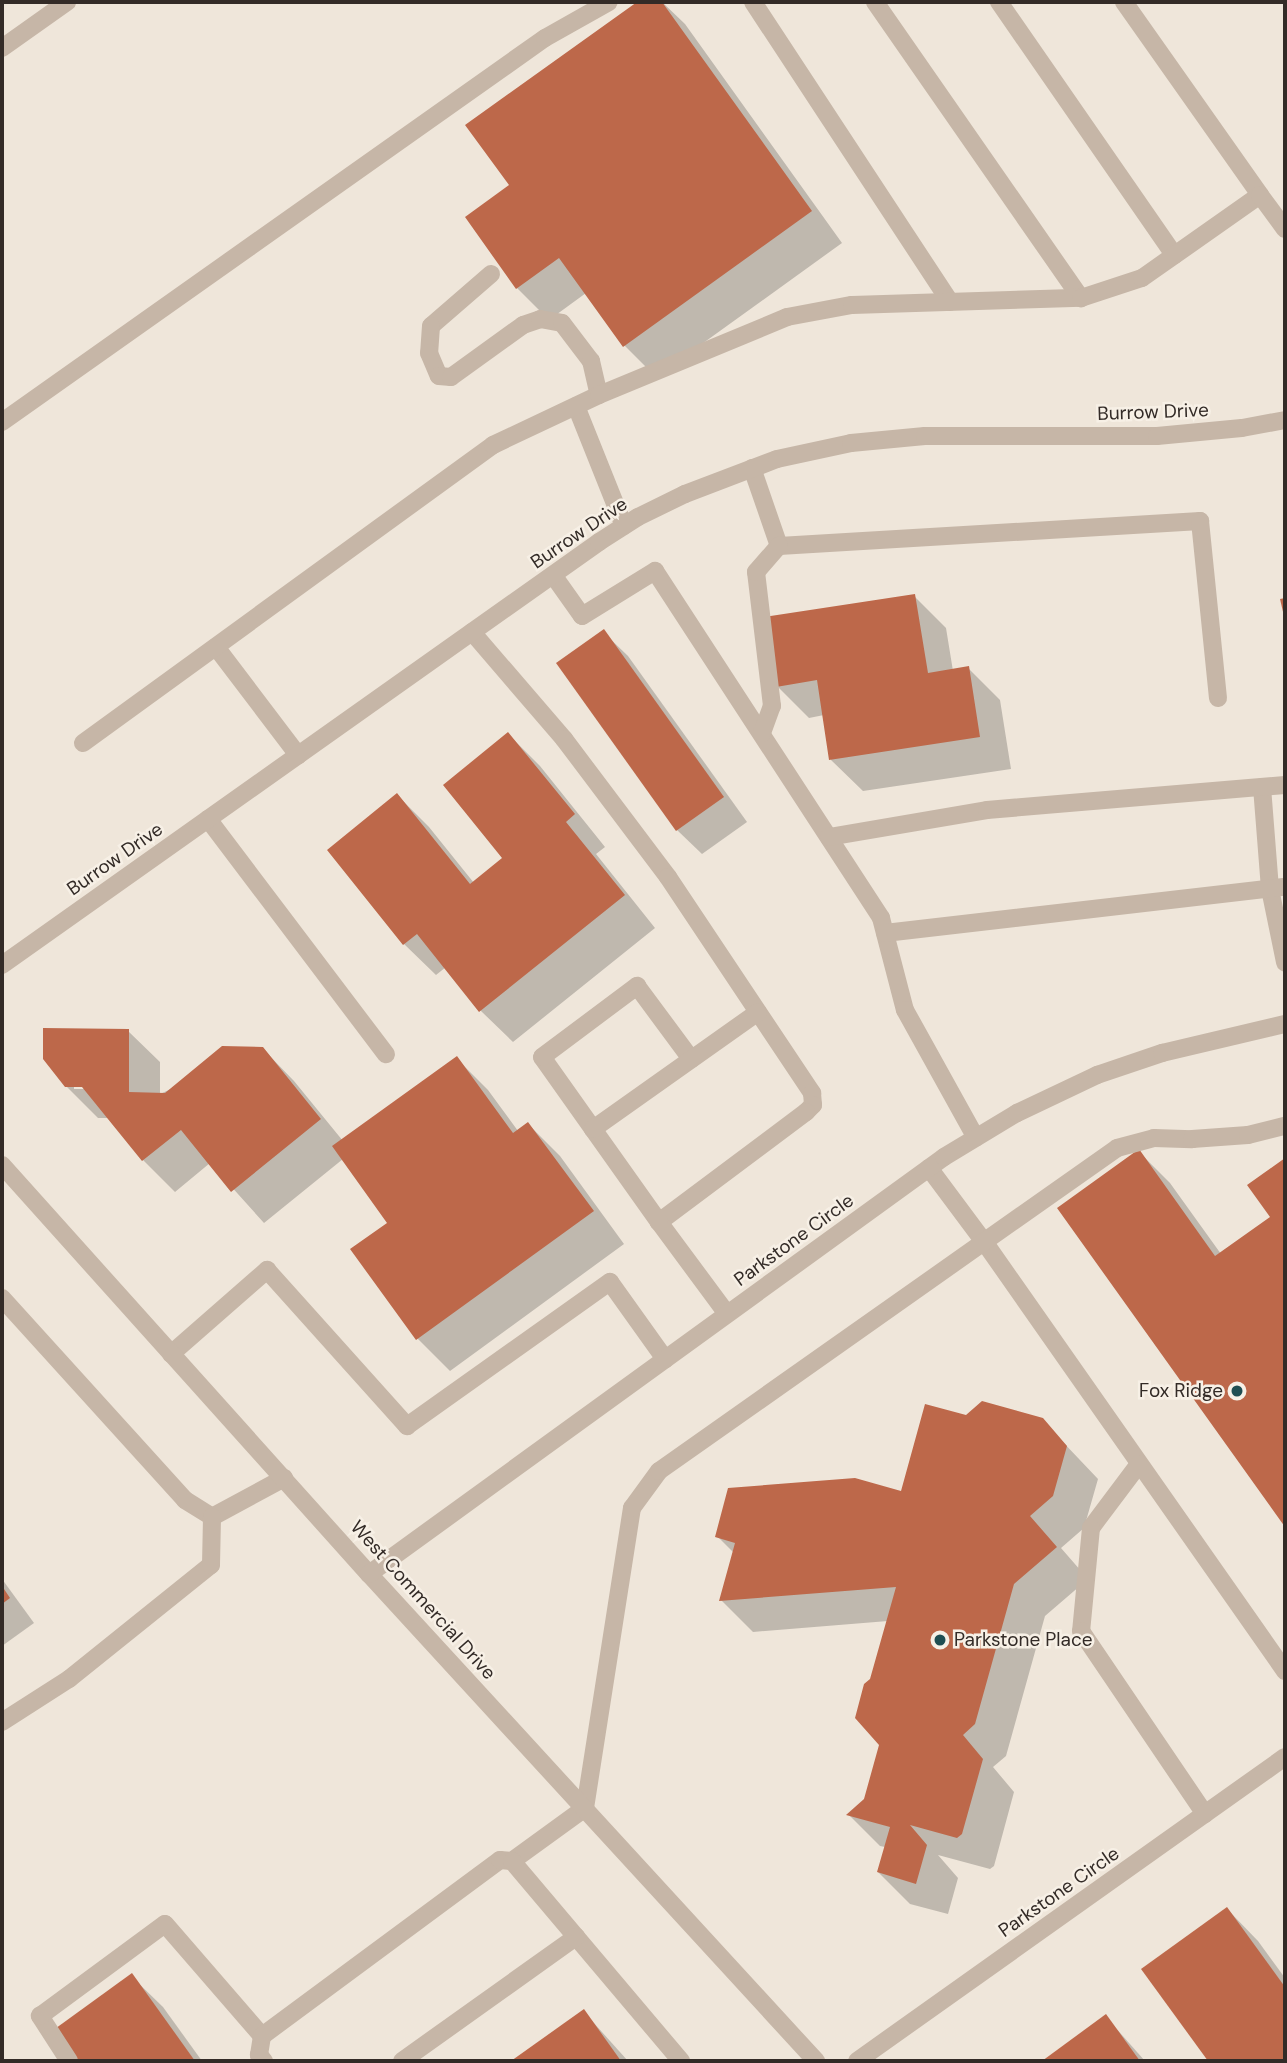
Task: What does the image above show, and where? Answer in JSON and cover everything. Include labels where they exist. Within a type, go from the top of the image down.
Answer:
[{"type":"street","points":[[2,48],[67,2]]},
{"type":"street","points":[[2,422],[545,38],[609,2]]},
{"type":"street","points":[[753,2],[950,302]]},
{"type":"street","points":[[875,2],[1081,298]]},
{"type":"street","points":[[999,2],[1174,255]]},
{"type":"street","points":[[1124,2],[1285,229]]},
{"type":"street","points":[[83,743],[493,445],[599,395],[787,317],[852,305],[1081,298],[1142,278],[1260,195]]},
{"type":"street","points":[[491,274],[431,326],[429,353],[439,376],[451,377],[523,325],[540,319],[562,323],[592,361],[599,395]]},
{"type":"street","points":[[576,406],[624,526]]},
{"type":"street","name":"Burrow Drive","points":[[2,965],[624,526],[685,494],[752,468],[851,443],[925,436],[1157,436],[1242,428],[1285,420]]},
{"type":"street","points":[[752,468],[779,546]]},
{"type":"street","points":[[762,733],[772,706],[757,572],[779,546],[1200,521],[1219,698]]},
{"type":"street","points":[[553,575],[582,616],[654,571],[830,837],[880,918],[905,1010],[976,1138]]},
{"type":"street","points":[[472,632],[564,739],[652,856],[812,1093],[813,1105],[806,1112],[659,1222]]},
{"type":"street","points":[[215,647],[298,755]]},
{"type":"street","points":[[830,837],[987,810],[1285,785]]},
{"type":"street","points":[[1262,787],[1278,888],[1285,962]]},
{"type":"street","points":[[208,819],[386,1054]]},
{"type":"street","points":[[885,933],[1278,888]]},
{"type":"street","points":[[691,1059],[637,986],[542,1057],[727,1314]]},
{"type":"street","points":[[593,1129],[758,1012]]},
{"type":"street","name":"Parkstone Circle","points":[[369,1574],[929,1168],[1017,1113],[1097,1075],[1162,1053],[1285,1024]]},
{"type":"street","points":[[264,2061],[259,2055],[262,2036],[500,1860],[512,1861],[584,1808],[632,1508],[659,1471],[985,1244],[1024,1211],[1117,1148],[1154,1138],[1237,1136],[1285,1126]]},
{"type":"street","name":"West Commercial Drive","points":[[2,1165],[369,1574],[816,2061]]},
{"type":"street","points":[[929,1168],[1285,1671]]},
{"type":"street","points":[[171,1353],[267,1270],[407,1426],[610,1282],[665,1359]]},
{"type":"street","points":[[2,1298],[185,1500],[212,1517]]},
{"type":"street","points":[[1139,1464],[1091,1528],[1081,1631],[1205,1814]]},
{"type":"street","points":[[212,1517],[284,1478]]},
{"type":"street","points":[[2,1722],[69,1679],[211,1565],[212,1517]]},
{"type":"street","name":"Parkstone Circle","points":[[857,2061],[1285,1757]]},
{"type":"street","points":[[512,1861],[681,2061]]},
{"type":"street","points":[[69,2061],[40,2016],[166,1924],[262,2036]]},
{"type":"street","points":[[402,2061],[576,1937]]},
{"type":"building","points":[[637,2],[662,2],[812,211],[623,347],[559,258],[516,289],[465,217],[509,185],[465,125]]},
{"type":"building","points":[[915,594],[928,673],[969,666],[980,737],[829,760],[817,680],[776,687],[764,617]]},
{"type":"building","points":[[1285,598],[1285,616],[1284,616],[1280,599]]},
{"type":"building","points":[[604,629],[724,797],[676,831],[556,663]]},
{"type":"building","points":[[508,732],[575,814],[566,822],[625,895],[479,1012],[417,934],[403,945],[327,850],[397,793],[470,884],[502,858],[443,785]]},
{"type":"building","points":[[43,1028],[129,1029],[129,1092],[165,1093],[222,1046],[263,1047],[321,1119],[231,1192],[181,1130],[142,1161],[82,1087],[65,1087],[43,1059]]},
{"type":"building","points":[[457,1056],[513,1133],[528,1122],[594,1211],[416,1340],[350,1249],[387,1223],[332,1146]]},
{"type":"building","name":"Fox Ridge","points":[[1139,1149],[1215,1256],[1270,1217],[1247,1185],[1285,1158],[1285,1527],[1057,1208]]},
{"type":"building","name":"Parkstone Place","points":[[982,1401],[1043,1418],[1067,1446],[1053,1496],[1030,1516],[1057,1547],[1014,1584],[975,1724],[963,1735],[983,1759],[962,1834],[957,1838],[910,1825],[927,1845],[916,1884],[877,1872],[890,1827],[846,1815],[864,1799],[879,1745],[855,1718],[864,1684],[870,1679],[896,1587],[719,1601],[735,1543],[715,1537],[728,1488],[855,1478],[901,1491],[925,1404],[966,1415]]},
{"type":"building","points":[[2,1586],[10,1598],[2,1604]]},
{"type":"building","points":[[1227,1907],[1285,1987],[1285,2061],[1208,2061],[1141,1969]]},
{"type":"building","points":[[132,1973],[195,2061],[73,2061],[52,2031]]},
{"type":"building","points":[[584,2009],[621,2061],[511,2061]]},
{"type":"building","points":[[1106,2014],[1140,2061],[1042,2061]]},
{"type":"place","name":"Fox Ridge","points":[[1237,1391]]},
{"type":"place","name":"Parkstone Place","points":[[940,1640]]}]
